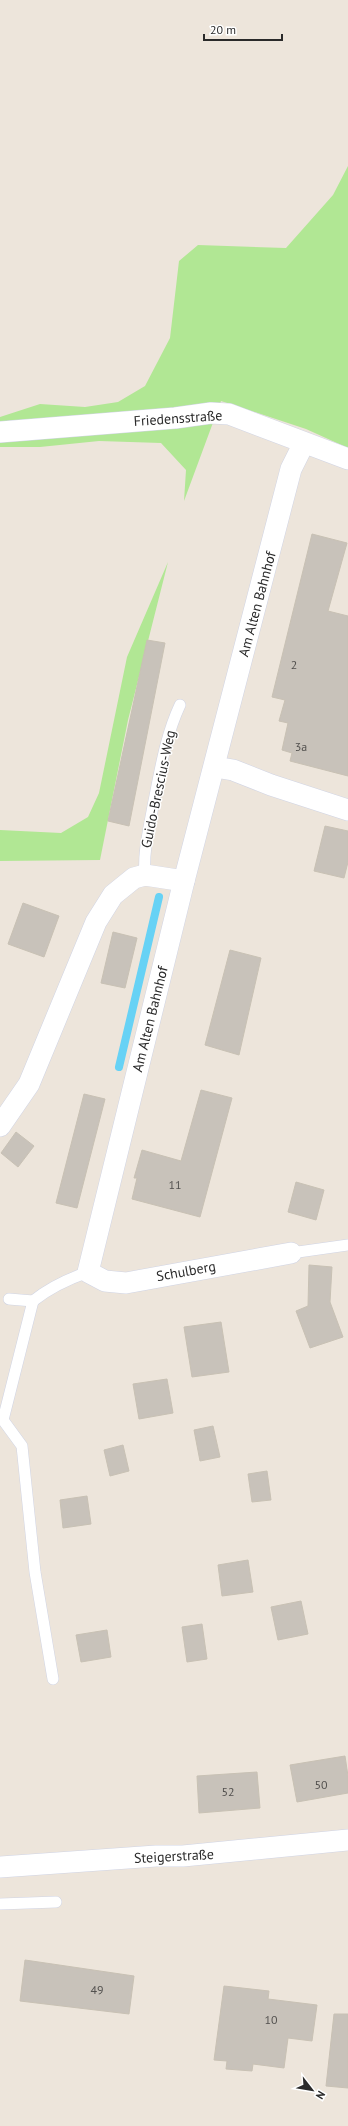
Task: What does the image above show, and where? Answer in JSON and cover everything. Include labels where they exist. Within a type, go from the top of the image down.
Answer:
[{"type":"street","name":"Friedensstraße","points":[[0,432],[175,418],[211,413],[229,414],[348,459]]},
{"type":"street","name":"Am Alten Bahnhof","points":[[88,1272],[184,881],[291,469],[304,443]]},
{"type":"street","points":[[215,766],[233,770],[278,787],[348,810]]},
{"type":"street","points":[[0,1126],[29,1084],[96,922],[113,895],[134,878],[145,876],[184,881]]},
{"type":"street","name":"Schulberg","points":[[88,1272],[105,1281],[126,1282],[291,1252]]},
{"type":"street","name":"Steigerstraße","points":[[0,1867],[156,1856],[204,1855],[348,1840]]},
{"type":"lane","name":"Guido-Brescius-Weg","points":[[145,876],[144,858],[170,726],[180,705]]},
{"type":"lane","name":"Schulberg","points":[[291,1252],[348,1245]]},
{"type":"lane","points":[[53,1679],[35,1572],[22,1446],[3,1420],[33,1302],[44,1292],[73,1277],[88,1272]]},
{"type":"lane","points":[[9,1299],[33,1302]]},
{"type":"lane","points":[[0,1904],[56,1902]]},
{"type":"green space","points":[[348,166],[348,448],[306,429],[221,401],[184,501],[186,470],[161,443],[99,441],[40,447],[0,447],[0,417],[40,404],[85,407],[118,402],[145,386],[170,338],[179,261],[198,245],[286,248],[333,195]]},
{"type":"green space","points":[[168,562],[128,720],[100,860],[0,861],[0,830],[61,833],[88,817],[99,793],[127,657]]},
{"type":"building","points":[[312,534],[347,543],[328,611],[348,616],[348,776],[290,761],[292,753],[282,750],[288,723],[279,721],[285,700],[272,697]]},
{"type":"building","points":[[147,640],[165,643],[129,826],[108,821]]},
{"type":"building","points":[[325,826],[348,831],[348,862],[344,878],[314,871]]},
{"type":"building","points":[[23,903],[59,916],[44,957],[8,944]]},
{"type":"building","points":[[113,932],[137,938],[125,988],[101,983]]},
{"type":"building","points":[[230,950],[261,958],[239,1055],[205,1045]]},
{"type":"building","points":[[201,1090],[232,1098],[200,1217],[132,1199],[137,1178],[134,1178],[142,1150],[181,1161]]},
{"type":"building","points":[[84,1094],[105,1099],[77,1208],[56,1203]]},
{"type":"building","points":[[16,1132],[34,1146],[18,1167],[1,1153]]},
{"type":"building","points":[[296,1182],[324,1190],[316,1220],[288,1212]]},
{"type":"building","points":[[309,1265],[332,1267],[330,1302],[343,1337],[310,1348],[296,1311],[308,1306]]},
{"type":"building","points":[[221,1322],[229,1372],[192,1377],[184,1327]]},
{"type":"building","points":[[167,1379],[173,1413],[139,1419],[133,1384]]},
{"type":"building","points":[[213,1426],[220,1457],[200,1461],[194,1430]]},
{"type":"building","points":[[123,1445],[129,1471],[110,1476],[104,1450]]},
{"type":"building","points":[[267,1471],[271,1500],[252,1502],[248,1474]]},
{"type":"building","points":[[87,1496],[91,1524],[63,1528],[60,1500]]},
{"type":"building","points":[[248,1560],[253,1592],[222,1596],[218,1565]]},
{"type":"building","points":[[301,1601],[308,1634],[278,1640],[271,1607]]},
{"type":"building","points":[[202,1624],[207,1659],[187,1662],[182,1627]]},
{"type":"building","points":[[107,1630],[111,1657],[81,1662],[76,1635]]},
{"type":"building","points":[[345,1756],[348,1776],[348,1793],[297,1802],[290,1765]]},
{"type":"building","points":[[257,1772],[260,1808],[199,1813],[197,1776]]},
{"type":"building","points":[[25,1960],[134,1976],[129,2014],[20,2001]]},
{"type":"building","points":[[224,1986],[269,1991],[268,1999],[317,2005],[312,2041],[288,2038],[284,2068],[253,2064],[252,2071],[226,2069],[227,2061],[214,2060]]},
{"type":"building","points":[[334,2014],[348,2014],[348,2088],[326,2086]]},
{"type":"waterway","points":[[119,1067],[159,897]]}]
